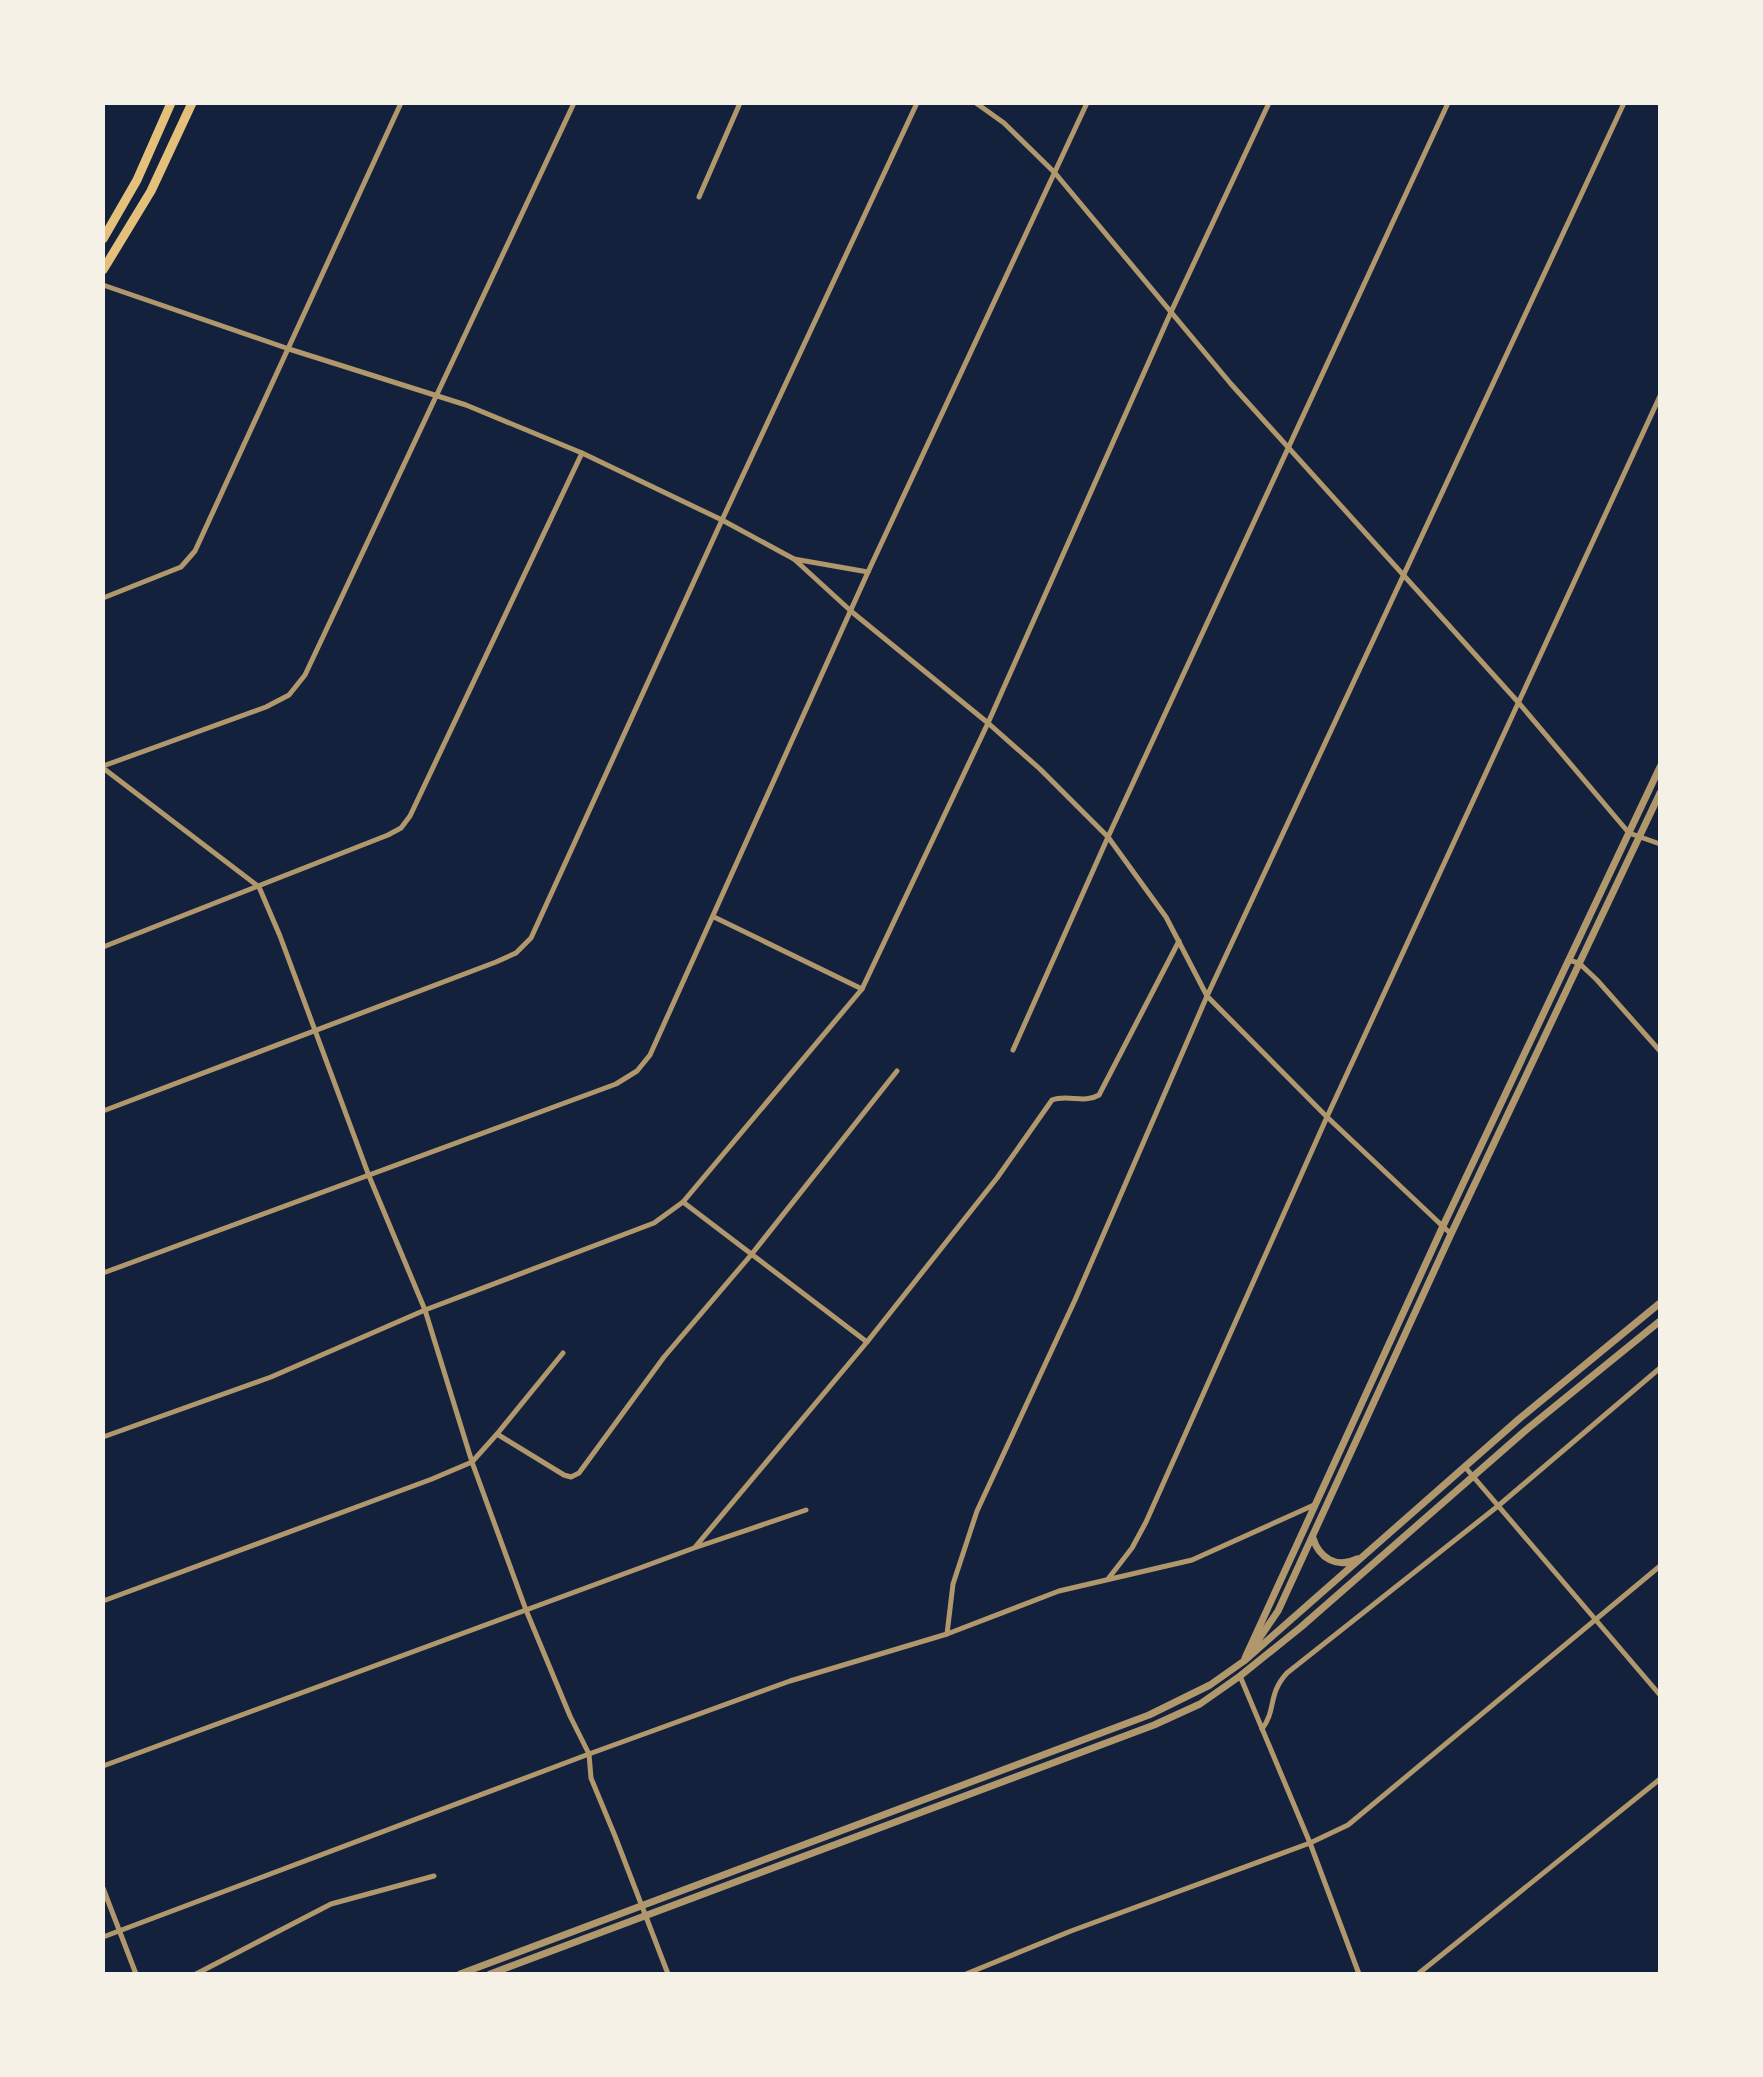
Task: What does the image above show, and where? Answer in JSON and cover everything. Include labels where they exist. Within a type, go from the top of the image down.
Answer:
[{"type":"main road","points":[[103,239],[125,200],[171,103]]},
{"type":"main road","points":[[103,270],[141,207],[192,103]]},
{"type":"main road","points":[[125,200],[141,207]]},
{"type":"street","points":[[103,598],[181,567],[195,551],[401,103]]},
{"type":"street","points":[[103,767],[266,707],[289,695],[305,675],[439,395],[574,103]]},
{"type":"street","points":[[699,197],[740,103]]},
{"type":"street","points":[[103,1111],[496,962],[516,953],[531,938],[917,103]]},
{"type":"street","points":[[976,103],[1004,123],[1055,173],[1288,447],[1518,702],[1629,834],[1660,844]]},
{"type":"street","points":[[103,1273],[616,1084],[637,1072],[650,1055],[868,572],[1087,103]]},
{"type":"street","points":[[103,1437],[271,1377],[425,1310],[654,1223],[683,1202],[862,989],[988,723],[1171,312],[1269,103]]},
{"type":"street","points":[[1013,1049],[1108,837],[1448,103]]},
{"type":"street","points":[[947,1634],[953,1584],[977,1511],[1075,1300],[1207,996],[1624,103]]},
{"type":"street","points":[[103,285],[289,349],[439,395],[582,453],[722,520],[794,559],[852,612],[1040,769],[1108,837],[1166,917],[1207,996],[1327,1117],[1451,1234]]},
{"type":"street","points":[[1108,1579],[1132,1548],[1146,1522],[1327,1117],[1660,396]]},
{"type":"street","points":[[103,947],[260,887],[401,828],[410,816],[582,453]]},
{"type":"street","points":[[794,559],[868,572]]},
{"type":"street","points":[[103,767],[260,887],[369,1176],[425,1310],[472,1462],[526,1610],[569,1716],[589,1754],[590,1778],[668,1974]]},
{"type":"street","points":[[1359,1974],[1310,1843],[1240,1676],[1244,1661],[1314,1505],[1660,767]]},
{"type":"street","points":[[1244,1661],[1278,1611],[1313,1538],[1451,1234],[1660,793]]},
{"type":"street","points":[[714,917],[862,989]]},
{"type":"street","points":[[694,1548],[867,1342],[997,1178],[1052,1100],[1090,1100],[1099,1095],[1179,942]]},
{"type":"street","points":[[1568,960],[1579,963],[1597,980],[1660,1051]]},
{"type":"street","points":[[497,1434],[564,1475],[571,1477],[579,1473],[664,1357],[751,1255],[897,1071]]},
{"type":"street","points":[[683,1202],[867,1342]]},
{"type":"street","points":[[460,1974],[1149,1715],[1210,1685],[1244,1661],[1519,1419],[1660,1303]]},
{"type":"street","points":[[489,1974],[1154,1725],[1199,1704],[1240,1676],[1301,1627],[1526,1430],[1660,1321]]},
{"type":"street","points":[[103,1601],[472,1462],[563,1353]]},
{"type":"street","points":[[1262,1729],[1270,1715],[1277,1684],[1287,1673],[1498,1506],[1660,1368]]},
{"type":"street","points":[[1465,1467],[1660,1695]]},
{"type":"street","points":[[103,1937],[790,1681],[947,1634],[1059,1591],[1192,1560],[1314,1505]]},
{"type":"street","points":[[103,1766],[694,1548],[806,1510]]},
{"type":"street","points":[[1313,1538],[1318,1552],[1340,1564],[1369,1552]]},
{"type":"street","points":[[966,1974],[1071,1931],[1310,1843],[1348,1825],[1660,1566]]},
{"type":"street","points":[[1418,1974],[1660,1779]]},
{"type":"street","points":[[196,1974],[331,1904],[435,1876]]},
{"type":"street","points":[[103,1888],[136,1974]]}]
